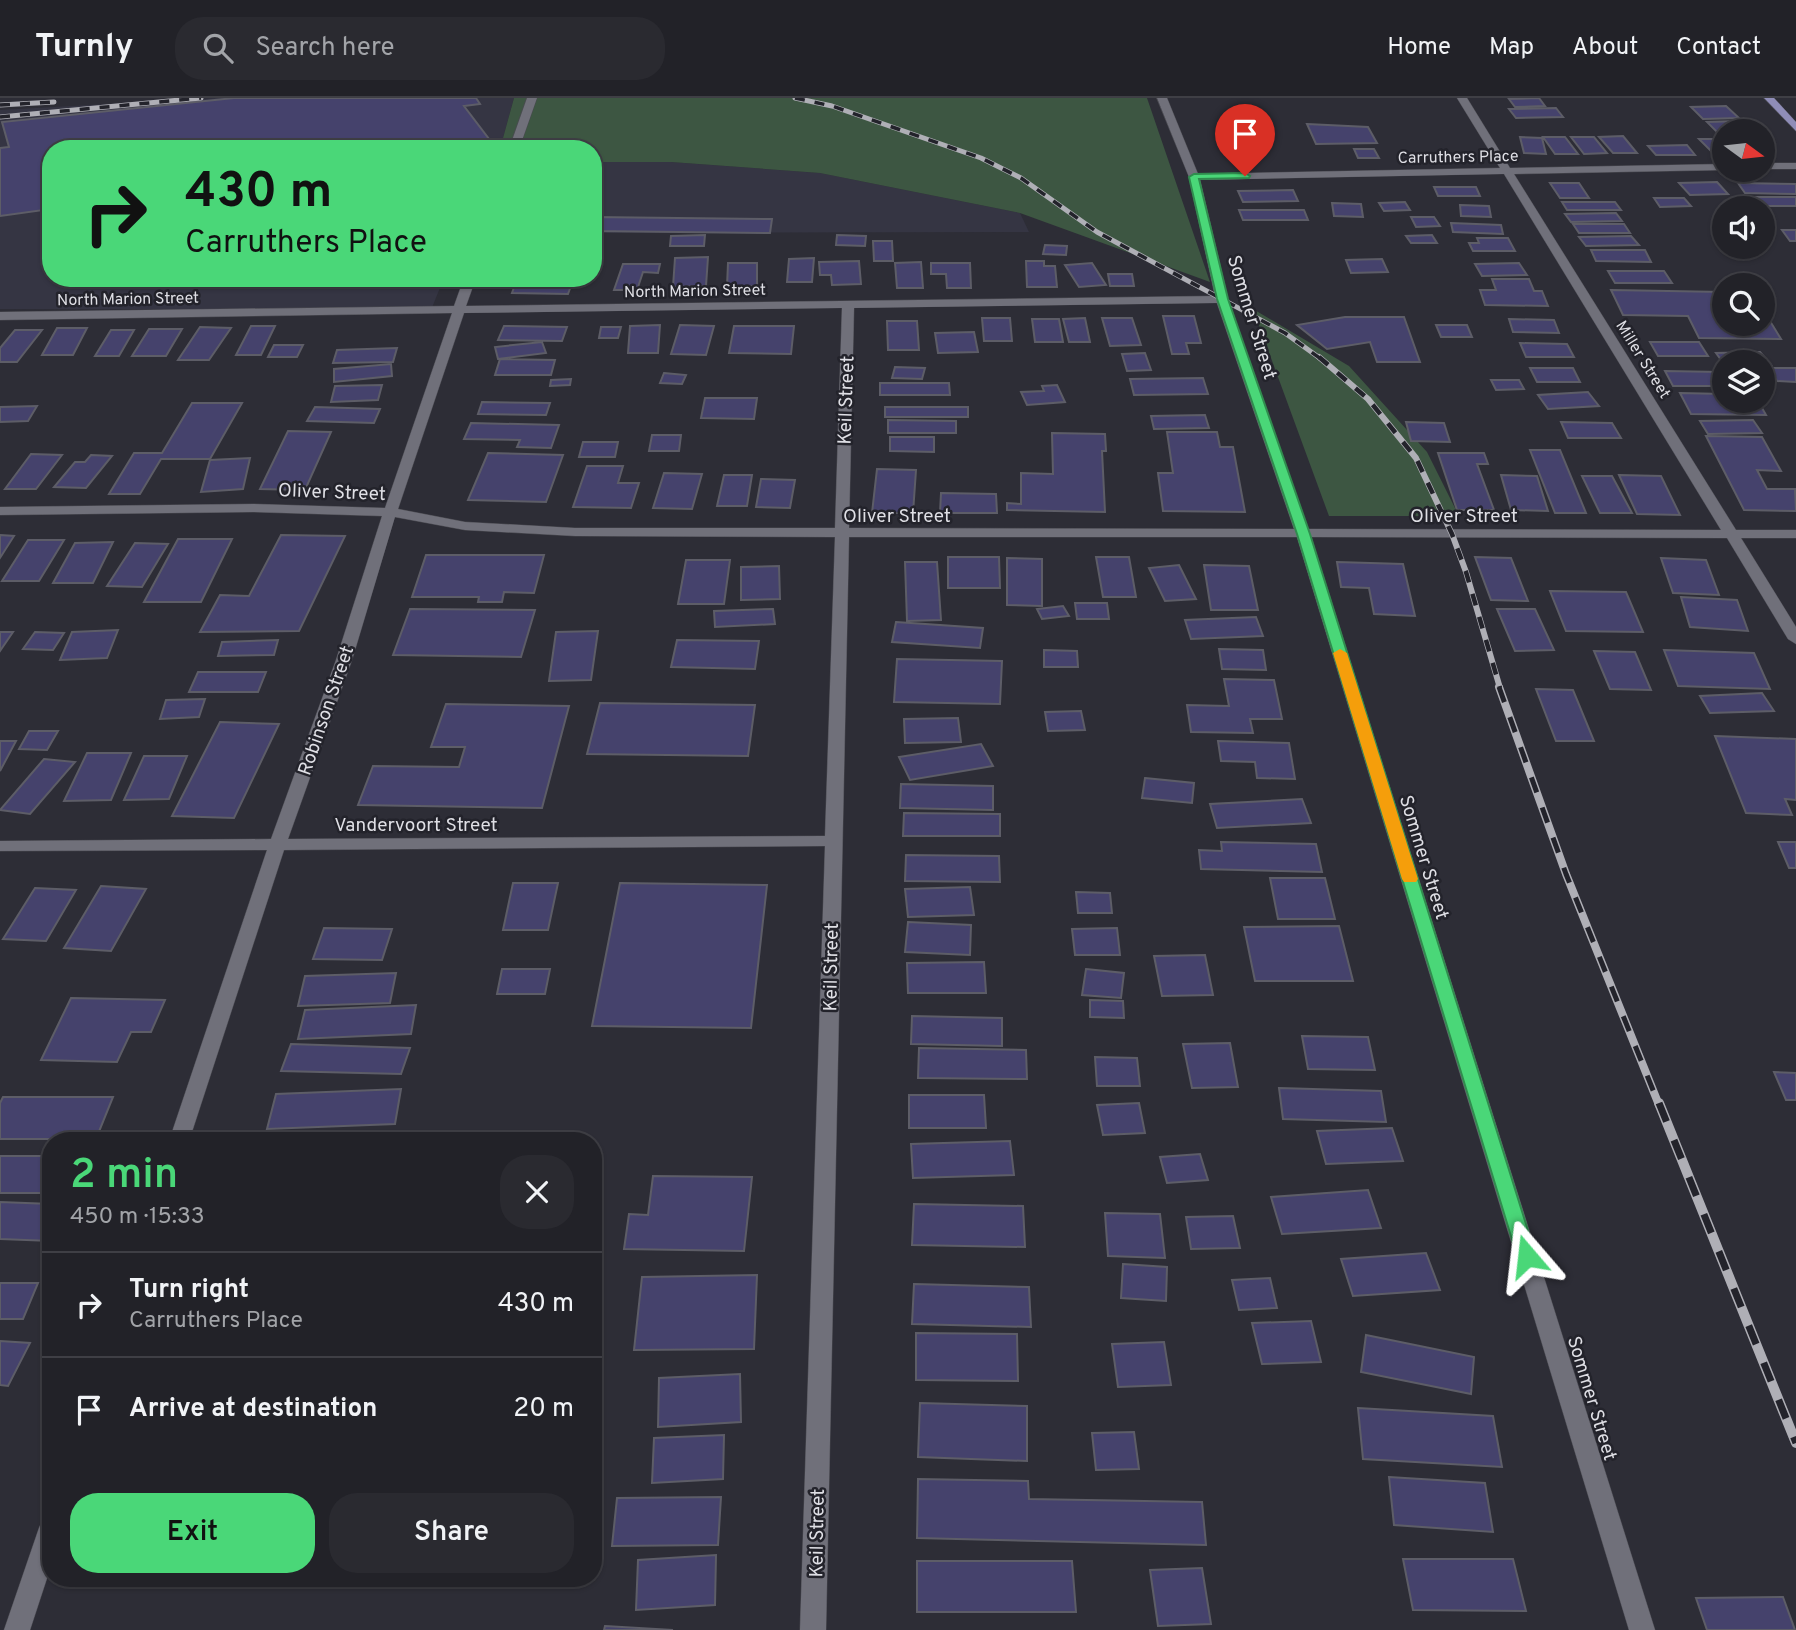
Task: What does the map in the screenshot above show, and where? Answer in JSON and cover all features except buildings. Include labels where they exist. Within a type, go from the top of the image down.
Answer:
[{"type":"main road","points":[[1769,98],[1796,128]]},
{"type":"street","points":[[517,140],[532,98]]},
{"type":"street","name":"Sommer Street","points":[[1162,98],[1194,177],[1222,299],[1303,534],[1642,1630]]},
{"type":"street","name":"Miller Street","points":[[1462,98],[1796,639]]},
{"type":"street","points":[[1775,166],[1796,166]]},
{"type":"street","name":"Carruthers Place","points":[[1194,177],[1712,167]]},
{"type":"street","name":"Robinson Street","points":[[182,1132],[277,846],[344,660],[390,512],[467,287]]},
{"type":"street","name":"North Marion Street","points":[[0,316],[1222,299]]},
{"type":"street","name":"Keil Street","points":[[814,1630],[848,303]]},
{"type":"street","name":"Oliver Street","points":[[0,511],[253,508],[390,512],[465,526],[575,532],[1796,534]]},
{"type":"street","name":"Vandervoort Street","points":[[0,846],[833,841]]},
{"type":"street","points":[[17,1630],[42,1555]]},
{"type":"shaded area","points":[[215,98],[514,98],[502,140],[42,140],[42,287],[440,287],[431,310],[0,309],[0,110]]},
{"type":"shaded area","points":[[602,162],[671,162],[820,173],[1020,213],[1029,232],[602,233]]},
{"type":"green space","points":[[514,98],[1147,98],[1210,282],[1020,213],[820,173],[671,162],[602,162],[602,140],[502,140]]},
{"type":"green space","points":[[1253,309],[1349,366],[1427,452],[1459,516],[1329,516]]},
{"type":"railway","points":[[0,117],[201,98]]},
{"type":"railway","points":[[795,98],[832,106],[981,158],[1021,178],[1097,232],[1285,333],[1321,359]]},
{"type":"railway","points":[[0,105],[54,102]]},
{"type":"railway","points":[[1319,357],[1368,399],[1416,458],[1452,534],[1466,572],[1500,688]]},
{"type":"railway","points":[[1499,687],[1566,874],[1659,1105]]},
{"type":"railway","points":[[1659,1103],[1796,1443]]},
{"type":"slow traffic","points":[[1340,653],[1410,879]]},
{"type":"route","points":[[1245,176],[1194,177],[1222,299],[1303,534],[1527,1256]]}]
